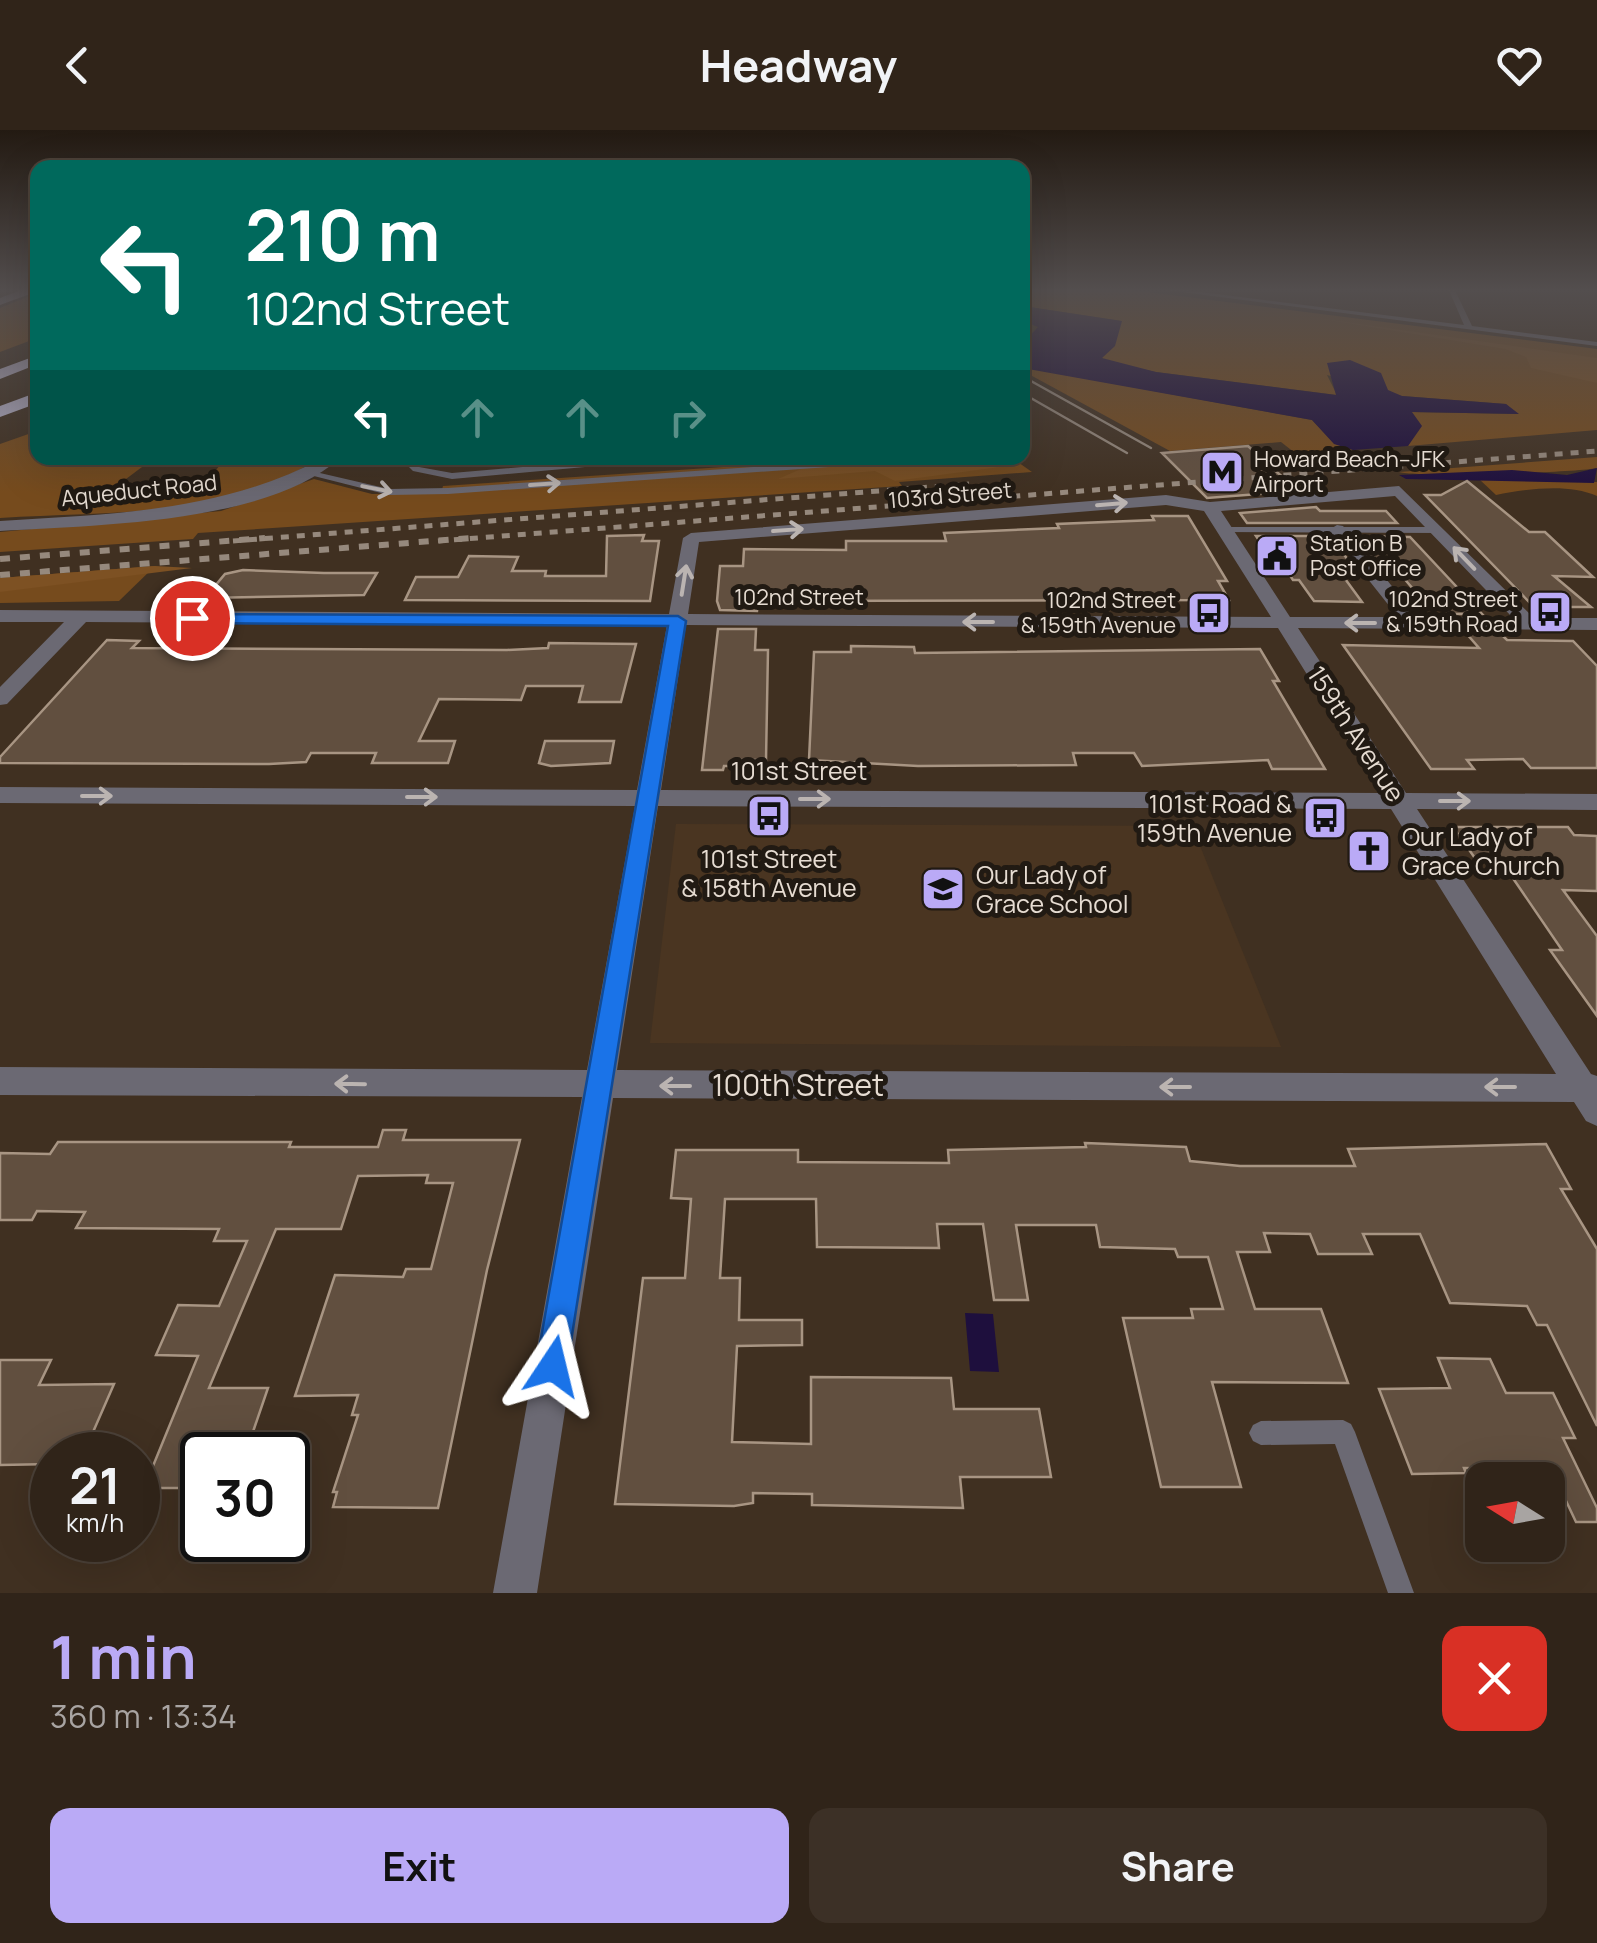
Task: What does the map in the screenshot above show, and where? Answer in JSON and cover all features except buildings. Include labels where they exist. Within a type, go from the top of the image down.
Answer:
[{"type":"highway","points":[[0,374],[30,362]]},
{"type":"highway","points":[[0,389],[30,378]]},
{"type":"highway","points":[[0,412],[30,401]]},
{"type":"street","name":"Aqueduct Road","points":[[0,526],[197,510],[252,496],[321,465]]},
{"type":"street","name":"103rd Street","points":[[678,621],[691,538],[1148,502],[1210,508],[1399,492],[1437,530]]},
{"type":"street","name":"159th Avenue","points":[[1210,508],[1592,1095]]},
{"type":"street","points":[[1338,530],[1412,624]]},
{"type":"street","points":[[1437,530],[1529,624]]},
{"type":"street","name":"102nd Street","points":[[0,616],[1597,624]]},
{"type":"street","points":[[0,698],[80,617]]},
{"type":"street","points":[[515,1593],[678,621]]},
{"type":"street","name":"101st Street","points":[[0,796],[1597,802]]},
{"type":"street","name":"100th Street","points":[[0,1080],[1592,1095]]},
{"type":"lane","points":[[413,465],[452,476],[574,465]]},
{"type":"lane","points":[[307,473],[389,492],[815,465]]},
{"type":"lane","points":[[448,491],[452,476]]},
{"type":"lane","points":[[1224,529],[1437,530]]},
{"type":"lane","points":[[1261,1433],[1344,1432],[1401,1593]]},
{"type":"shaded area","points":[[1030,356],[1104,356],[1156,372],[1336,395],[1327,363],[1350,360],[1381,373],[1388,390],[1402,396],[1506,404],[1519,414],[1412,412],[1422,426],[1408,446],[1353,450],[1334,444],[1312,420],[1030,369]]},
{"type":"shaded area","points":[[1597,356],[1597,430],[1408,446],[1414,435],[1411,412],[1517,414],[1506,404],[1402,396],[1327,375],[1337,395],[1156,372],[1102,358]]},
{"type":"shaded area","points":[[1526,357],[1597,358],[1597,383],[1531,368]]},
{"type":"shaded area","points":[[1030,368],[1312,420],[1334,443],[1353,450],[1295,453],[1281,442],[1170,451],[1030,375]]},
{"type":"shaded area","points":[[30,433],[30,465],[145,465],[114,488],[205,483],[220,465],[306,465],[245,493],[205,502],[164,509],[0,518],[0,444]]},
{"type":"shaded area","points":[[1597,457],[1597,468],[1583,470],[1399,472]]},
{"type":"shaded area","points":[[752,465],[1022,465],[1032,472],[899,482],[902,486],[198,533],[193,539],[0,552],[0,532],[221,511],[314,479],[372,494],[441,493],[443,486]]},
{"type":"shaded area","points":[[1001,465],[895,481],[875,471],[778,479],[803,468]]},
{"type":"shaded area","points":[[1597,468],[1594,483],[1406,479],[1399,475],[1512,470],[1567,475]]},
{"type":"shaded area","points":[[1479,479],[1597,482],[1597,496],[1560,488],[1496,495]]},
{"type":"shaded area","points":[[155,566],[119,601],[0,603],[0,578]]},
{"type":"shaded area","points":[[155,566],[192,568],[0,592],[0,578]]},
{"type":"shaded area","name":"Our Lady of Grace School","points":[[676,824],[1192,826],[1281,1047],[650,1043]]},
{"type":"shaded area","points":[[965,1313],[993,1314],[999,1372],[970,1371]]},
{"type":"tram line","points":[[1030,380],[1151,448]]},
{"type":"tram line","points":[[1030,398],[1127,453]]},
{"type":"railway","points":[[438,541],[1597,451]]},
{"type":"railway","points":[[233,541],[969,484]]},
{"type":"railway","points":[[0,559],[265,538]]},
{"type":"railway","points":[[0,575],[471,538]]},
{"type":"place","name":"Howard Beach–JFK Airport","points":[[1222,472]]},
{"type":"place","name":"Station B Post Office","points":[[1277,556]]},
{"type":"place","name":"102nd Street & 159th Road","points":[[1550,612]]},
{"type":"place","name":"102nd Street & 159th Avenue","points":[[1209,613]]},
{"type":"place","name":"101st Street & 158th Avenue","points":[[769,816]]},
{"type":"place","name":"101st Road & 159th Avenue","points":[[1325,818]]},
{"type":"place","name":"Our Lady of Grace Church","points":[[1369,851]]},
{"type":"place","name":"Our Lady of Grace School","points":[[943,889]]},
{"type":"route","points":[[192,618],[678,621],[553,1366]]}]
